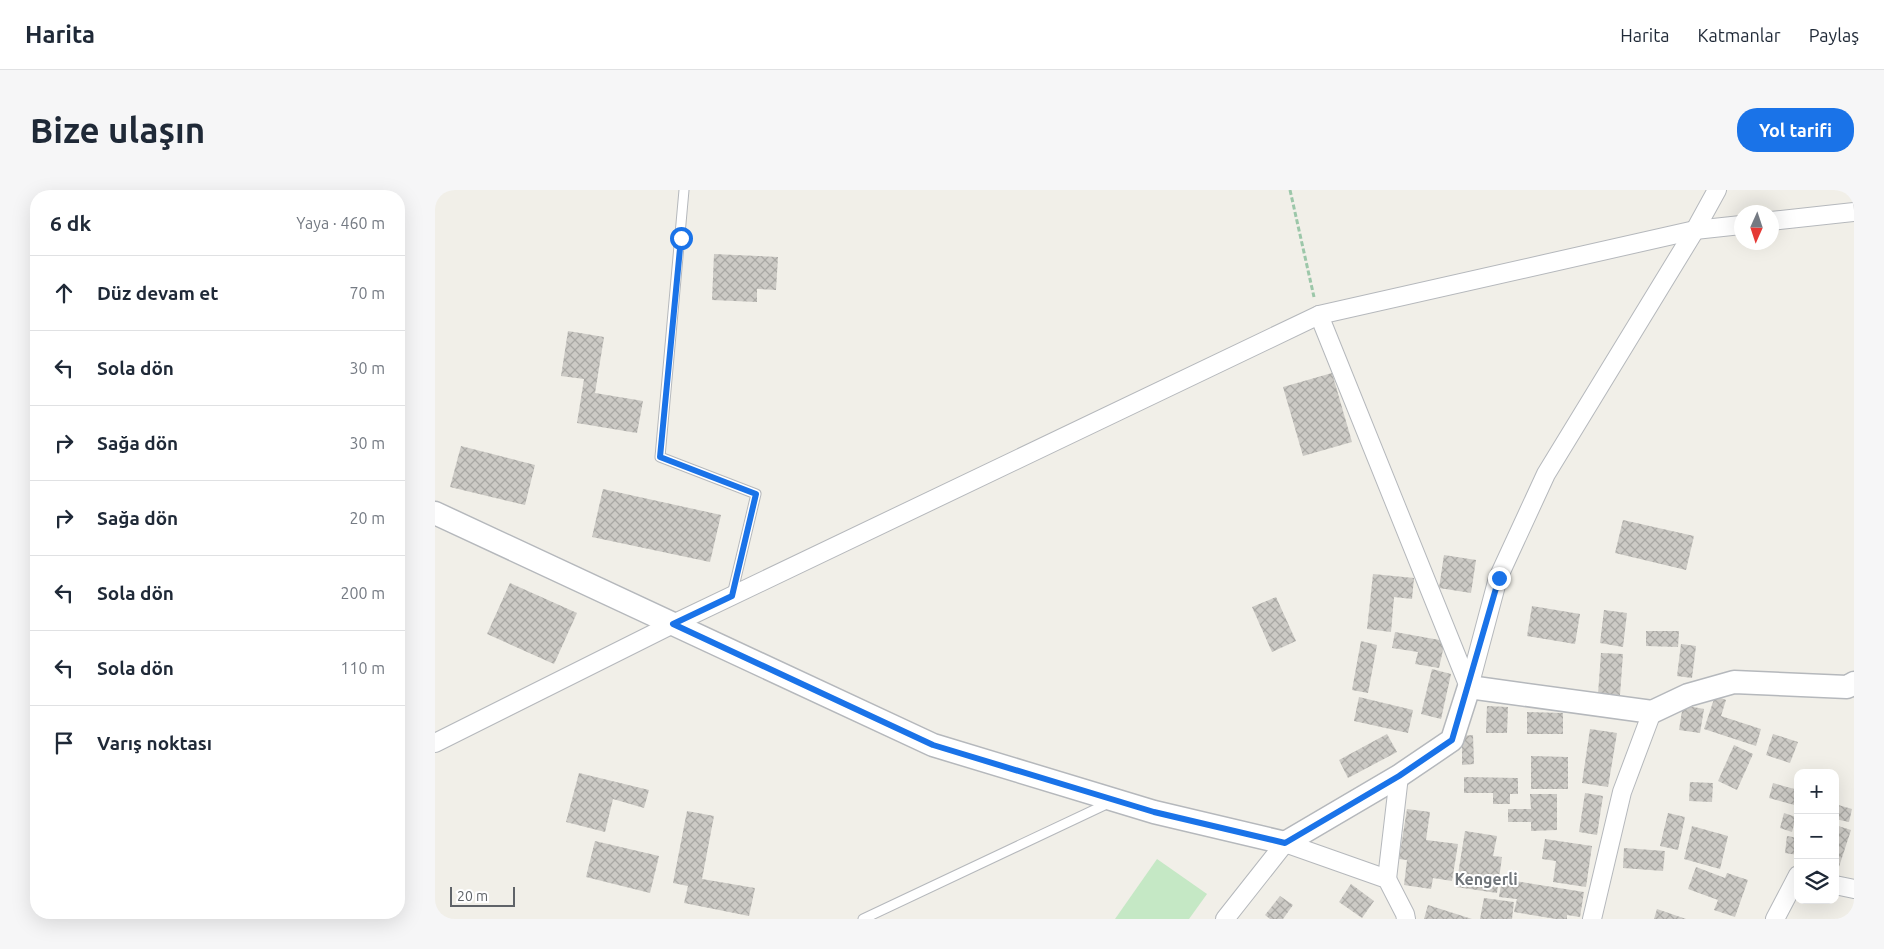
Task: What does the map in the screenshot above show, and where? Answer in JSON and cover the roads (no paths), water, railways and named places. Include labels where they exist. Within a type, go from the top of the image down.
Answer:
[{"type":"street","points":[[1225,919],[1285,843],[1399,776],[1452,740],[1469,687],[1499,578],[1546,474],[1695,230],[1717,190]]},
{"type":"street","points":[[1779,221],[1854,212]]},
{"type":"street","points":[[435,743],[673,624],[1319,315],[1695,230],[1734,226]]},
{"type":"street","points":[[1319,315],[1469,687]]},
{"type":"street","points":[[435,513],[933,745],[1154,812],[1285,843],[1387,880]]},
{"type":"street","points":[[1469,687],[1652,712],[1688,695],[1734,682],[1852,689]]},
{"type":"street","points":[[1592,919],[1622,792],[1652,712]]},
{"type":"street","points":[[1399,776],[1387,880],[1405,914],[1405,919]]},
{"type":"street","points":[[1775,919],[1794,883]]},
{"type":"street","points":[[1839,886],[1854,889]]},
{"type":"lane","points":[[684,190],[660,457],[756,494],[732,596]]},
{"type":"lane","points":[[863,919],[1116,800]]},
{"type":"district","name":"Kengerli","points":[[1486,879]]}]
